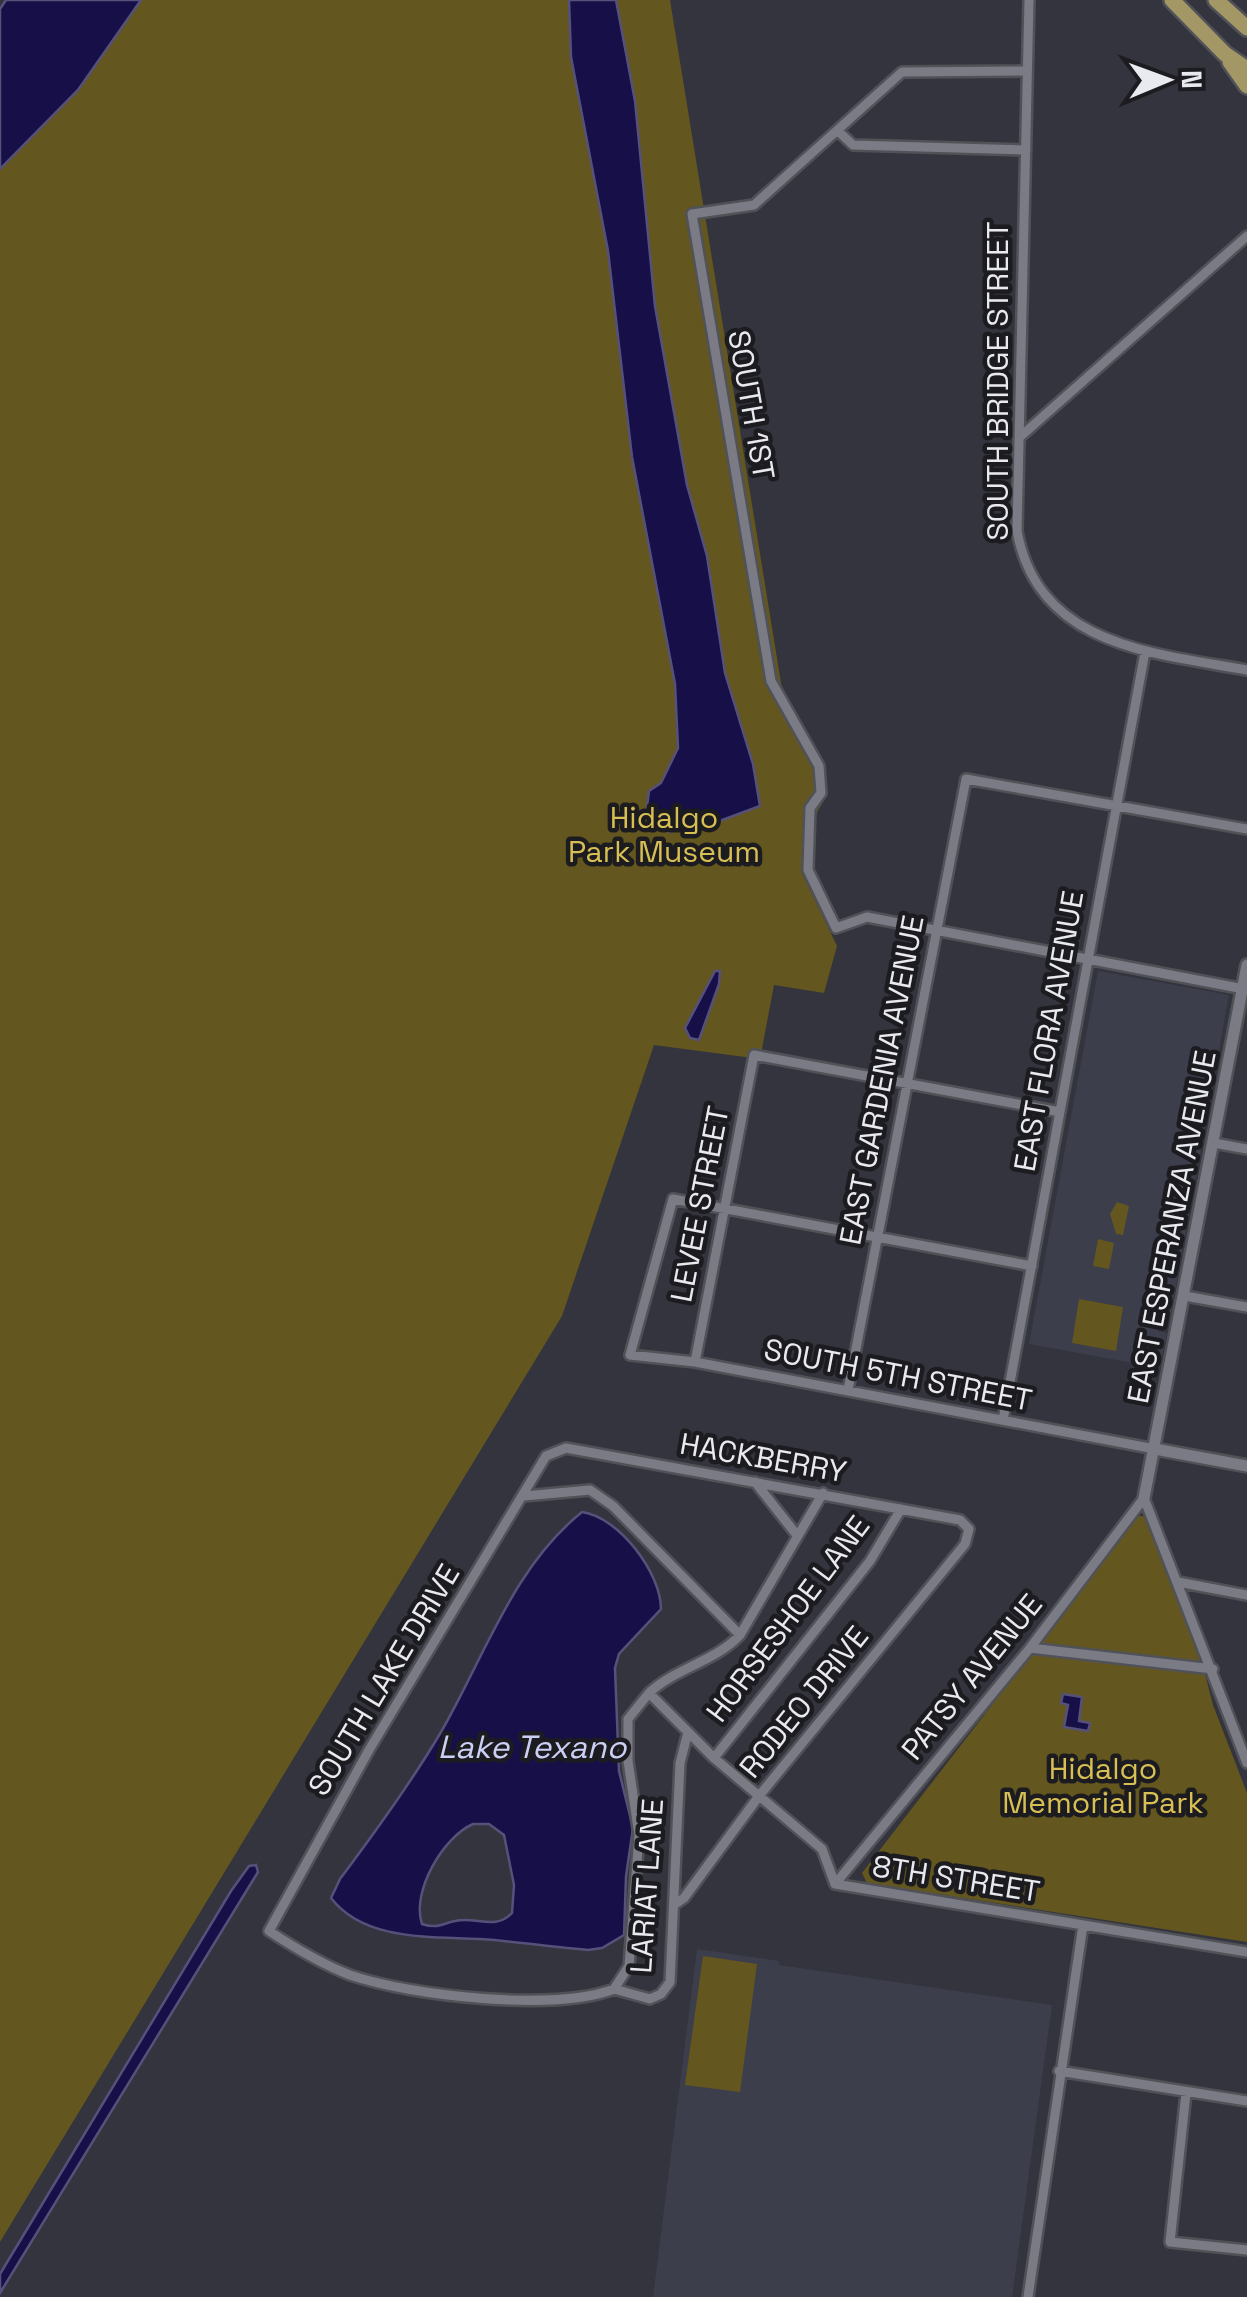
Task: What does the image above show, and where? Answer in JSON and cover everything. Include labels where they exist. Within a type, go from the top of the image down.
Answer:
[{"type":"main road","points":[[1172,0],[1225,54],[1247,86]]},
{"type":"main road","points":[[1216,0],[1247,28]]},
{"type":"main road","points":[[1225,54],[1247,69]]},
{"type":"street","name":"SOUTH BRIDGE STREET","points":[[1029,0],[1018,531],[1033,582],[1069,619],[1145,652],[1247,670]]},
{"type":"street","name":"SOUTH 1ST","points":[[936,930],[862,917],[836,928],[808,870],[810,808],[821,793],[820,766],[771,681],[692,214],[754,205],[902,72],[1027,71]]},
{"type":"street","points":[[838,130],[853,145],[1026,150]]},
{"type":"street","points":[[1020,436],[1247,236]]},
{"type":"street","name":"EAST FLORA AVENUE","points":[[1003,1420],[1145,652]]},
{"type":"street","name":"EAST GARDENIA AVENUE","points":[[848,1390],[966,779],[1116,804]]},
{"type":"street","points":[[1116,804],[1247,828]]},
{"type":"street","points":[[936,930],[1245,989]]},
{"type":"street","name":"EAST ESPERANZA AVENUE","points":[[1144,1498],[1247,964]]},
{"type":"street","name":"LEVEE STREET","points":[[695,1362],[754,1055],[906,1084]]},
{"type":"street","points":[[906,1084],[1060,1112]]},
{"type":"street","points":[[1214,1143],[1247,1149]]},
{"type":"street","name":"SOUTH 5TH STREET","points":[[724,1208],[672,1199],[630,1355],[695,1362],[1156,1449]]},
{"type":"street","points":[[724,1208],[1032,1266]]},
{"type":"street","points":[[1185,1296],[1247,1307]]},
{"type":"street","name":"HACKBERRY","points":[[546,1456],[566,1448],[960,1520],[970,1529]]},
{"type":"street","points":[[1156,1449],[1247,1466]]},
{"type":"street","name":"SOUTH LAKE DRIVE","points":[[546,1456],[370,1750],[270,1931],[350,1974],[455,1994],[570,2001],[614,1988]]},
{"type":"street","points":[[755,1482],[796,1534]]},
{"type":"street","points":[[524,1496],[590,1490],[613,1506],[740,1635]]},
{"type":"street","points":[[614,1988],[629,1966],[639,1835],[628,1761],[628,1718],[650,1693],[684,1667],[728,1647],[740,1635],[823,1494]]},
{"type":"street","points":[[1144,1498],[1247,1763]]},
{"type":"street","name":"PATSY AVENUE","points":[[835,1884],[1030,1648],[1144,1498]]},
{"type":"street","name":"HORSESHOE LANE","points":[[714,1758],[870,1561],[901,1510]]},
{"type":"street","name":"RODEO DRIVE","points":[[674,1904],[696,1883],[759,1796],[965,1544],[970,1529]]},
{"type":"street","points":[[1178,1582],[1247,1595]]},
{"type":"street","points":[[1030,1648],[1213,1670]]},
{"type":"street","name":"8TH STREET","points":[[650,1693],[714,1758],[822,1848],[835,1884],[1247,1952]]},
{"type":"street","name":"LARIAT LANE","points":[[614,1988],[640,1999],[661,1994],[670,1982],[680,1763],[688,1732]]},
{"type":"street","points":[[1028,2297],[1083,1926]]},
{"type":"street","points":[[1059,2072],[1247,2101]]},
{"type":"street","points":[[1186,2093],[1170,2242],[1247,2250]]},
{"type":"shaded area","points":[[1098,971],[1229,995],[1170,1318],[1160,1317],[1158,1331],[1167,1333],[1160,1368],[1029,1344]]},
{"type":"shaded area","points":[[697,1949],[779,1961],[779,1965],[1052,2005],[1012,2297],[653,2297]]},
{"type":"green space","name":"Hidalgo Park Museum","points":[[141,0],[670,0],[782,689],[822,763],[824,800],[806,832],[801,871],[837,946],[824,993],[774,985],[760,1059],[654,1045],[562,1316],[0,2242],[0,169],[78,90]]},
{"type":"green space","points":[[1117,1202],[1129,1206],[1123,1235],[1116,1234],[1110,1214]]},
{"type":"green space","points":[[1098,1239],[1114,1243],[1109,1269],[1093,1266]]},
{"type":"green space","points":[[1079,1299],[1123,1307],[1116,1351],[1072,1343]]},
{"type":"green space","name":"Hidalgo Memorial Park","points":[[1138,1516],[1147,1516],[1197,1643],[1213,1705],[1247,1793],[1247,1942],[867,1883],[862,1873]]},
{"type":"green space","points":[[703,1956],[757,1964],[740,2092],[685,2085]]},
{"type":"water","points":[[6,0],[141,0],[78,90],[0,169],[0,9]]},
{"type":"water","points":[[569,0],[616,0],[635,101],[655,306],[687,485],[707,556],[725,673],[753,764],[760,806],[717,822],[669,832],[646,815],[649,791],[661,783],[678,748],[675,684],[632,457],[608,251],[571,57]]},
{"type":"water","points":[[715,971],[720,971],[719,984],[699,1040],[690,1038],[685,1028]]},
{"type":"water","name":"Lake Texano","points":[[582,1512],[610,1524],[646,1564],[659,1595],[661,1609],[619,1654],[615,1668],[619,1771],[633,1828],[624,1935],[602,1948],[588,1950],[407,1935],[364,1924],[331,1898],[340,1879],[430,1751],[518,1586],[558,1534]],"holes":[[[473,1824],[489,1824],[504,1835],[514,1885],[512,1913],[492,1922],[422,1924],[425,1882],[441,1853]]]},
{"type":"water","points":[[1063,1694],[1082,1697],[1079,1721],[1090,1723],[1088,1731],[1064,1727],[1068,1705],[1061,1703]]},
{"type":"water","points":[[256,1865],[258,1872],[0,2293],[0,2274],[231,1891],[249,1866]]}]
